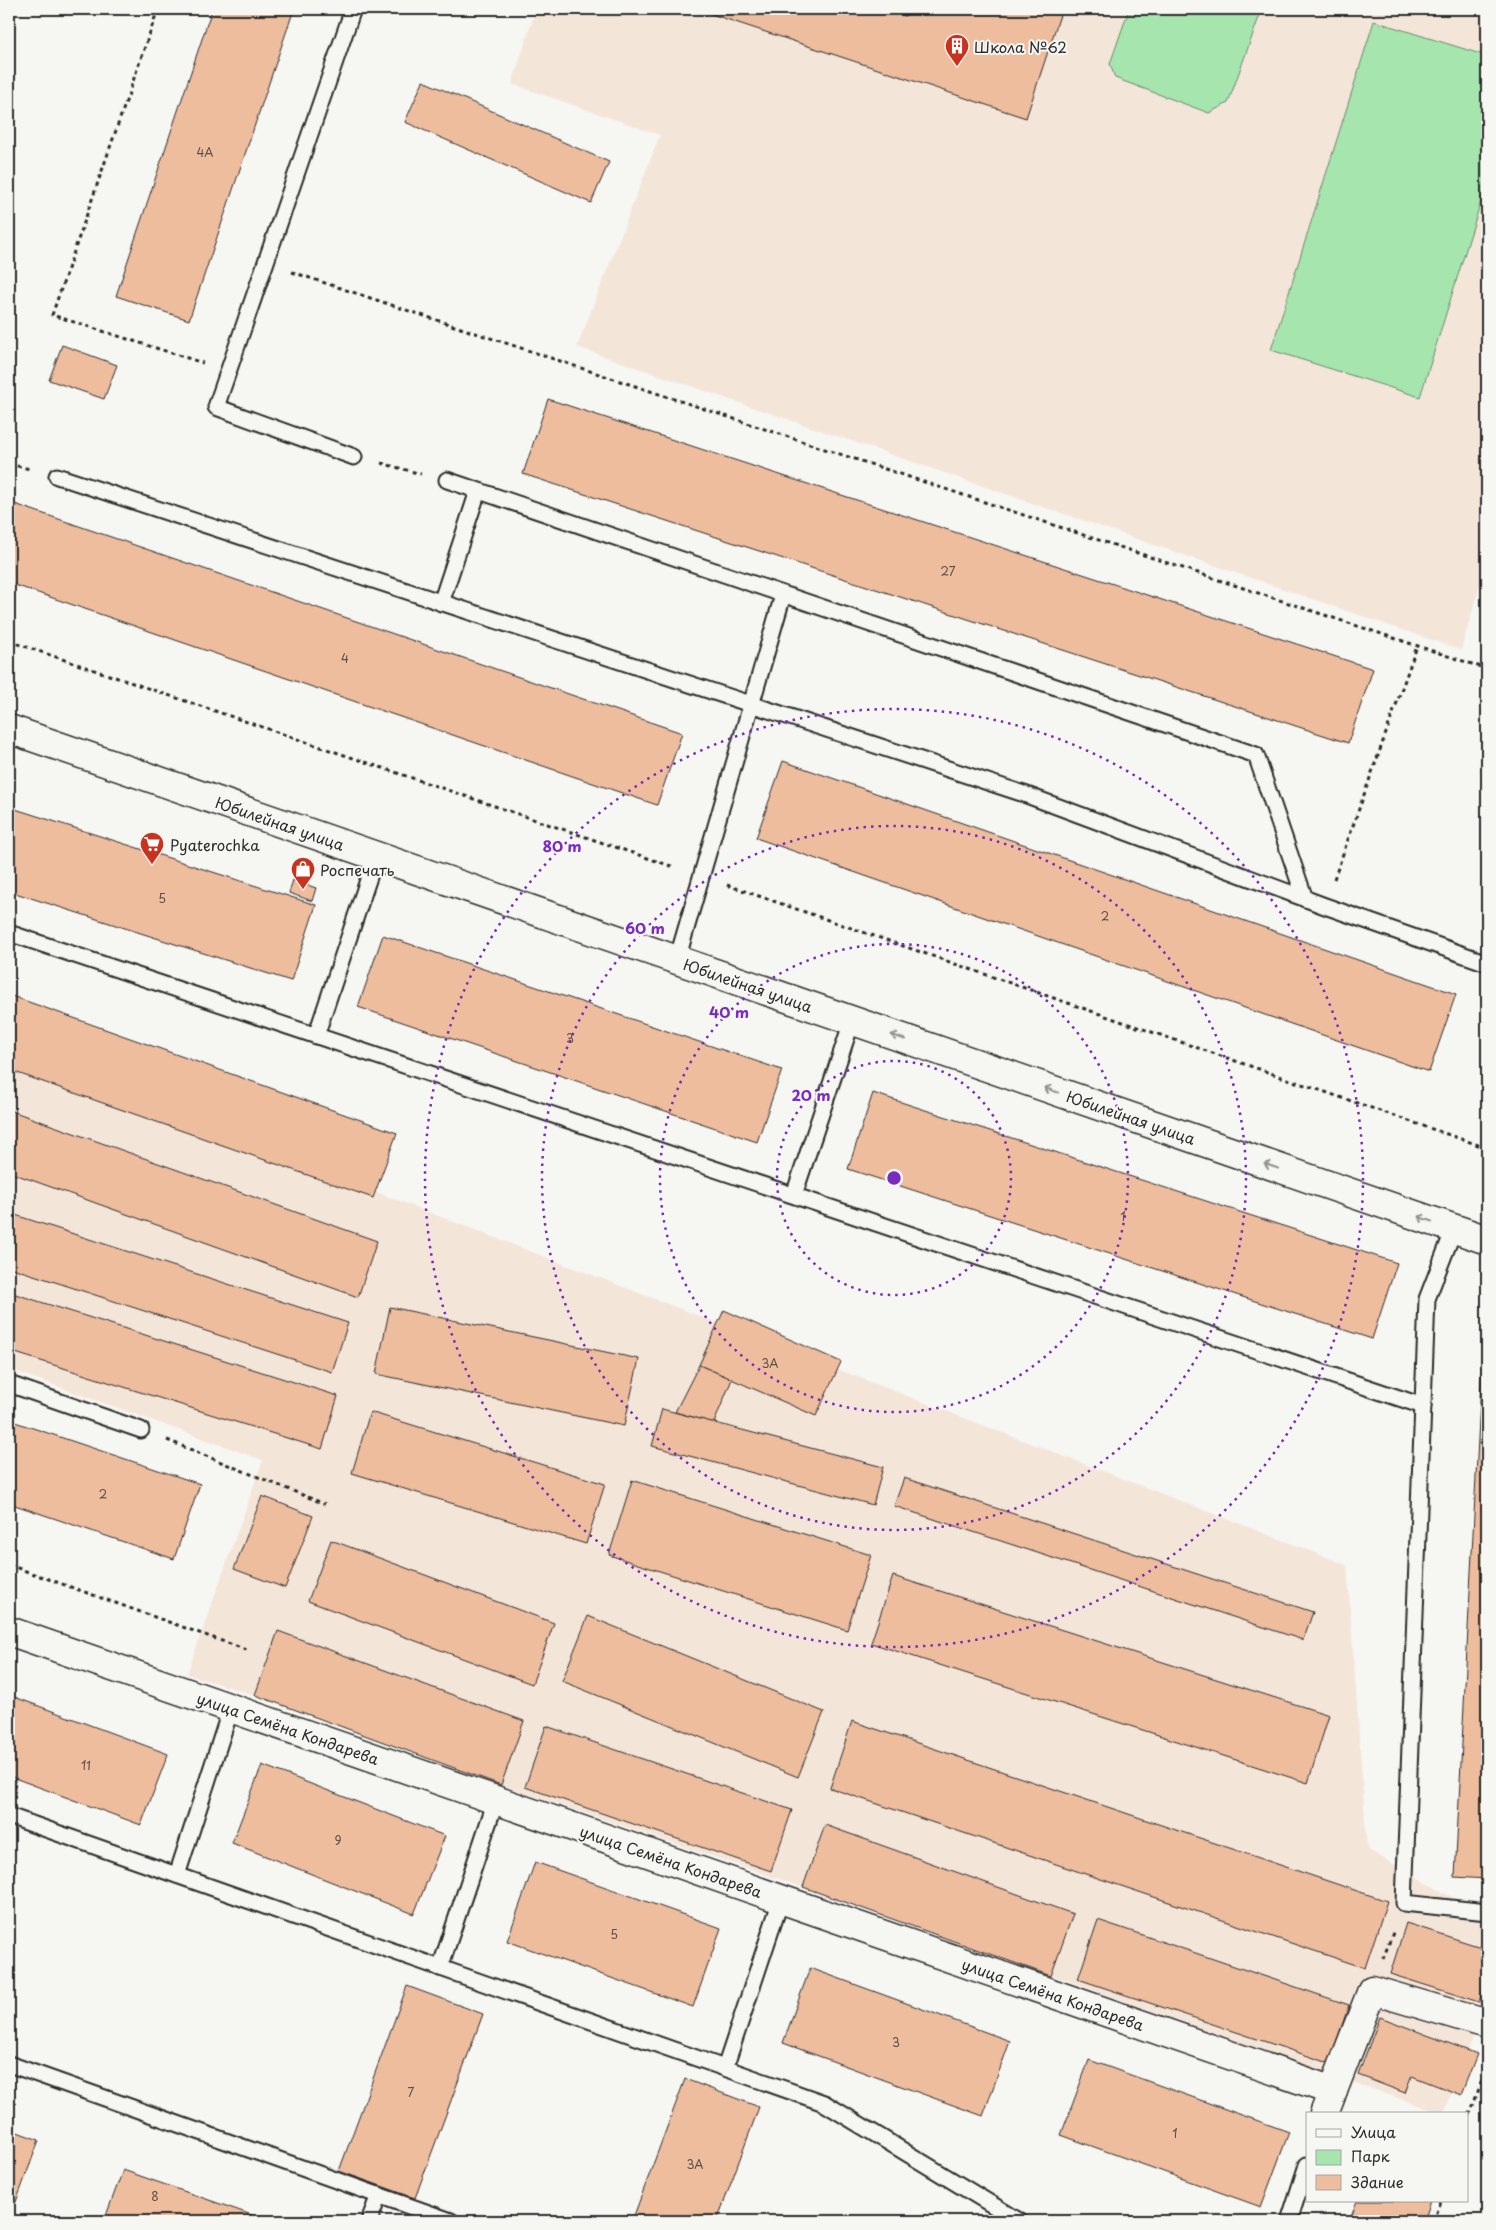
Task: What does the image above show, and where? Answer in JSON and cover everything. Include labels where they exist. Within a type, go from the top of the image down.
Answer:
[{"type":"street","name":"Юбилейная улица","points":[[9,729],[1487,1240]]},
{"type":"street","name":"улица Семёна Кондарева","points":[[9,1631],[781,1900],[1329,2102],[1372,1990]]},
{"type":"street","points":[[1372,1990],[1487,2024]]},
{"type":"lane","points":[[353,9],[216,407],[354,456]]},
{"type":"lane","points":[[57,476],[1024,794],[1325,906],[1487,963]]},
{"type":"lane","points":[[447,480],[1256,755],[1305,898]]},
{"type":"lane","points":[[441,602],[478,491]]},
{"type":"lane","points":[[677,960],[783,595]]},
{"type":"lane","points":[[316,1036],[376,856]]},
{"type":"lane","points":[[9,932],[1423,1406]]},
{"type":"lane","points":[[794,1195],[852,1021]]},
{"type":"lane","points":[[1454,1229],[1427,1299],[1404,1903],[1487,1912]]},
{"type":"lane","points":[[9,1384],[140,1430]]},
{"type":"lane","points":[[176,1874],[231,1708]]},
{"type":"lane","points":[[440,1968],[496,1800]]},
{"type":"lane","points":[[9,1816],[824,2103],[1019,2221]]},
{"type":"lane","points":[[725,2068],[781,1900]]},
{"type":"lane","points":[[9,2064],[451,2221]]},
{"type":"lane","points":[[1289,2221],[1306,2168]]},
{"type":"lane","points":[[369,2221],[379,2196]]},
{"type":"path","points":[[158,9],[52,315],[229,371]]},
{"type":"path","points":[[266,263],[1487,669]]},
{"type":"path","points":[[354,456],[447,480]]},
{"type":"path","points":[[9,641],[702,876],[1487,1148]]},
{"type":"path","points":[[1325,906],[1417,646]]},
{"type":"path","points":[[140,1430],[325,1504]]},
{"type":"path","points":[[9,1565],[247,1650]]},
{"type":"path","points":[[1372,1990],[1404,1903]]},
{"type":"path","points":[[1468,2120],[1487,2066]]},
{"type":"path","points":[[1433,2221],[1440,2202]]},
{"type":"shaded area","points":[[536,9],[1487,9],[1487,561],[1461,650],[577,347],[660,135],[512,84]]},
{"type":"shaded area","points":[[9,1051],[1347,1565],[1367,1849],[1487,1917],[1487,2002],[1444,2112],[1437,2112],[803,1887],[501,1785],[255,1695],[187,1674],[263,1460],[9,1369]]},
{"type":"green space","points":[[1129,9],[1262,9],[1228,103],[1209,113],[1115,78],[1110,64]]},
{"type":"green space","points":[[1374,21],[1487,56],[1487,182],[1420,397],[1271,350]]},
{"type":"building","points":[[212,9],[294,9],[189,320],[116,296]]},
{"type":"building","name":"Школа №62","points":[[696,9],[885,9],[905,16],[908,9],[1062,9],[1026,118]]},
{"type":"building","points":[[423,81],[609,162],[591,203],[405,122]]},
{"type":"building","points":[[62,345],[117,365],[104,399],[49,380]]},
{"type":"building","points":[[548,399],[1373,669],[1348,743],[523,474]]},
{"type":"building","points":[[9,502],[682,733],[657,805],[9,583]]},
{"type":"building","points":[[783,761],[1456,994],[1429,1072],[756,838]]},
{"type":"building","points":[[9,807],[316,905],[291,981],[9,891]]},
{"type":"building","name":"Роспечать","points":[[293,880],[316,888],[312,901],[289,893]]},
{"type":"building","points":[[383,935],[782,1070],[757,1142],[358,1007]]},
{"type":"building","points":[[9,995],[397,1133],[373,1198],[9,1070]]},
{"type":"building","points":[[873,1093],[1397,1263],[1372,1339],[848,1169]]},
{"type":"building","points":[[9,1110],[377,1241],[358,1297],[9,1172]]},
{"type":"building","points":[[9,1213],[348,1323],[332,1372],[9,1267]]},
{"type":"building","points":[[9,1292],[338,1396],[322,1449],[9,1351]]},
{"type":"building","points":[[390,1307],[639,1359],[624,1426],[376,1374]]},
{"type":"building","points":[[724,1310],[841,1362],[816,1416],[699,1365]]},
{"type":"building","points":[[1484,1324],[1487,1324],[1487,1879],[1455,1877]]},
{"type":"building","points":[[699,1365],[732,1379],[714,1423],[675,1412]]},
{"type":"building","points":[[662,1409],[883,1467],[873,1505],[652,1446]]},
{"type":"building","points":[[370,1412],[605,1484],[586,1544],[352,1473]]},
{"type":"building","points":[[9,1420],[200,1484],[174,1559],[9,1503]]},
{"type":"building","points":[[904,1478],[1313,1612],[1303,1640],[894,1506]]},
{"type":"building","points":[[632,1480],[871,1555],[847,1630],[609,1555]]},
{"type":"building","points":[[262,1496],[313,1516],[285,1588],[234,1569]]},
{"type":"building","points":[[331,1540],[554,1623],[532,1684],[308,1601]]},
{"type":"building","points":[[893,1576],[1329,1715],[1308,1783],[871,1643]]},
{"type":"building","points":[[588,1616],[824,1712],[798,1777],[562,1681]]},
{"type":"building","points":[[278,1631],[524,1721],[501,1785],[255,1695]]},
{"type":"building","points":[[9,1695],[168,1754],[141,1825],[9,1776]]},
{"type":"building","points":[[852,1721],[1387,1901],[1365,1968],[830,1788]]},
{"type":"building","points":[[546,1726],[792,1810],[771,1871],[525,1787]]},
{"type":"building","points":[[262,1765],[445,1836],[414,1914],[232,1843]]},
{"type":"building","points":[[825,1825],[1073,1914],[1051,1976],[803,1887]]},
{"type":"building","points":[[535,1862],[721,1928],[693,2007],[507,1941]]},
{"type":"building","points":[[1098,1920],[1349,2005],[1329,2063],[1078,1979]]},
{"type":"building","points":[[1406,1923],[1487,1949],[1487,1976],[1479,2002],[1390,1974]]},
{"type":"building","points":[[810,1968],[1010,2041],[983,2116],[783,2043]]},
{"type":"building","points":[[407,1986],[483,2014],[415,2198],[339,2171]]},
{"type":"building","points":[[1380,2017],[1477,2054],[1461,2095],[1412,2076],[1405,2093],[1358,2075]]},
{"type":"building","points":[[1089,2060],[1289,2132],[1261,2207],[1061,2135]]},
{"type":"building","points":[[685,2079],[759,2107],[717,2221],[632,2221]]},
{"type":"building","points":[[9,2129],[39,2140],[16,2202],[9,2199]]},
{"type":"building","points":[[123,2170],[269,2221],[104,2221]]},
{"type":"building","points":[[1357,2202],[1430,2202],[1423,2221],[1349,2221]]},
{"type":"place","name":"Школа №62","points":[[957,67]]},
{"type":"place","name":"Pyaterochka","points":[[152,865]]},
{"type":"place","name":"Роспечать","points":[[303,890]]}]
